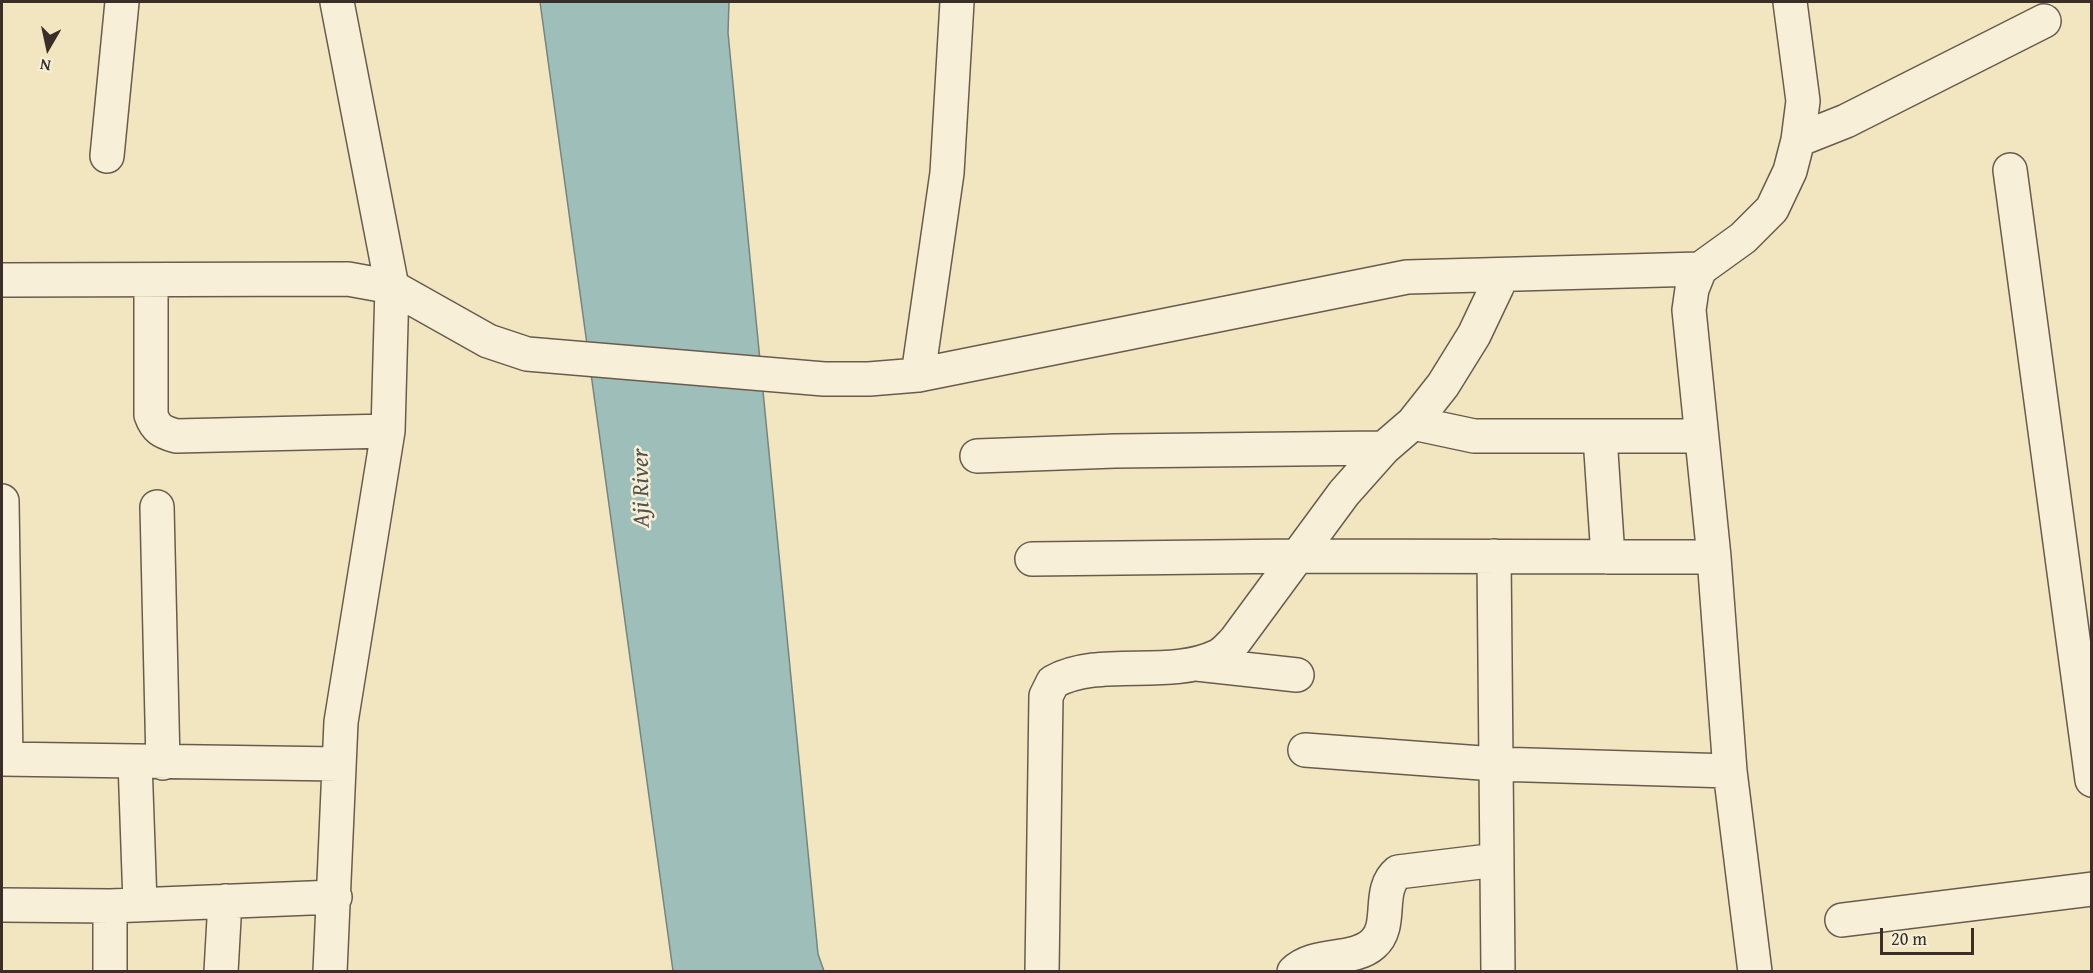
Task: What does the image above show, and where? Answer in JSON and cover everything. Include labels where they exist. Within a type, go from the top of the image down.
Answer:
[{"type":"street","points":[[107,156],[122,2]]},
{"type":"street","points":[[330,972],[341,722],[388,431],[392,287],[337,2]]},
{"type":"street","points":[[918,375],[947,173],[957,2]]},
{"type":"street","points":[[1755,972],[1730,771],[1714,557],[1689,310],[1692,289],[1700,269],[1743,238],[1772,209],[1790,171],[1798,140],[1803,101],[1790,2]]},
{"type":"street","points":[[1798,140],[1846,121],[2044,21]]},
{"type":"street","points":[[2010,170],[2091,780]]},
{"type":"street","points":[[2,280],[348,279],[392,287],[488,341],[527,354],[824,379],[869,380],[918,375],[1407,277],[1700,269]]},
{"type":"street","points":[[1197,664],[1220,656],[1235,641],[1344,493],[1384,448],[1413,423],[1443,385],[1474,335],[1502,276]]},
{"type":"street","points":[[151,280],[150,415],[156,427],[163,432],[176,436],[388,431]]},
{"type":"street","points":[[1413,423],[1474,436],[1701,436]]},
{"type":"street","points":[[1600,437],[1608,557]]},
{"type":"street","points":[[977,456],[1115,451],[1384,448]]},
{"type":"street","points":[[2,501],[4,759],[338,764]]},
{"type":"street","points":[[110,972],[125,904],[149,762],[157,507]]},
{"type":"street","points":[[1032,559],[1299,556],[1714,557]]},
{"type":"street","points":[[1494,556],[1498,972]]},
{"type":"street","points":[[1042,972],[1046,696],[1053,682],[1075,674],[1197,664],[1297,675]]},
{"type":"street","points":[[1305,750],[1495,764],[1730,771]]},
{"type":"street","points":[[1294,972],[1305,965],[1367,949],[1376,942],[1382,926],[1386,886],[1398,872],[1497,860]]},
{"type":"street","points":[[1842,920],[2091,889]]},
{"type":"street","points":[[2,905],[125,904],[335,897]]},
{"type":"street","points":[[221,972],[225,901]]},
{"type":"water","name":"Aji River","points":[[540,2],[729,2],[728,33],[818,954],[824,971],[673,971]]}]
